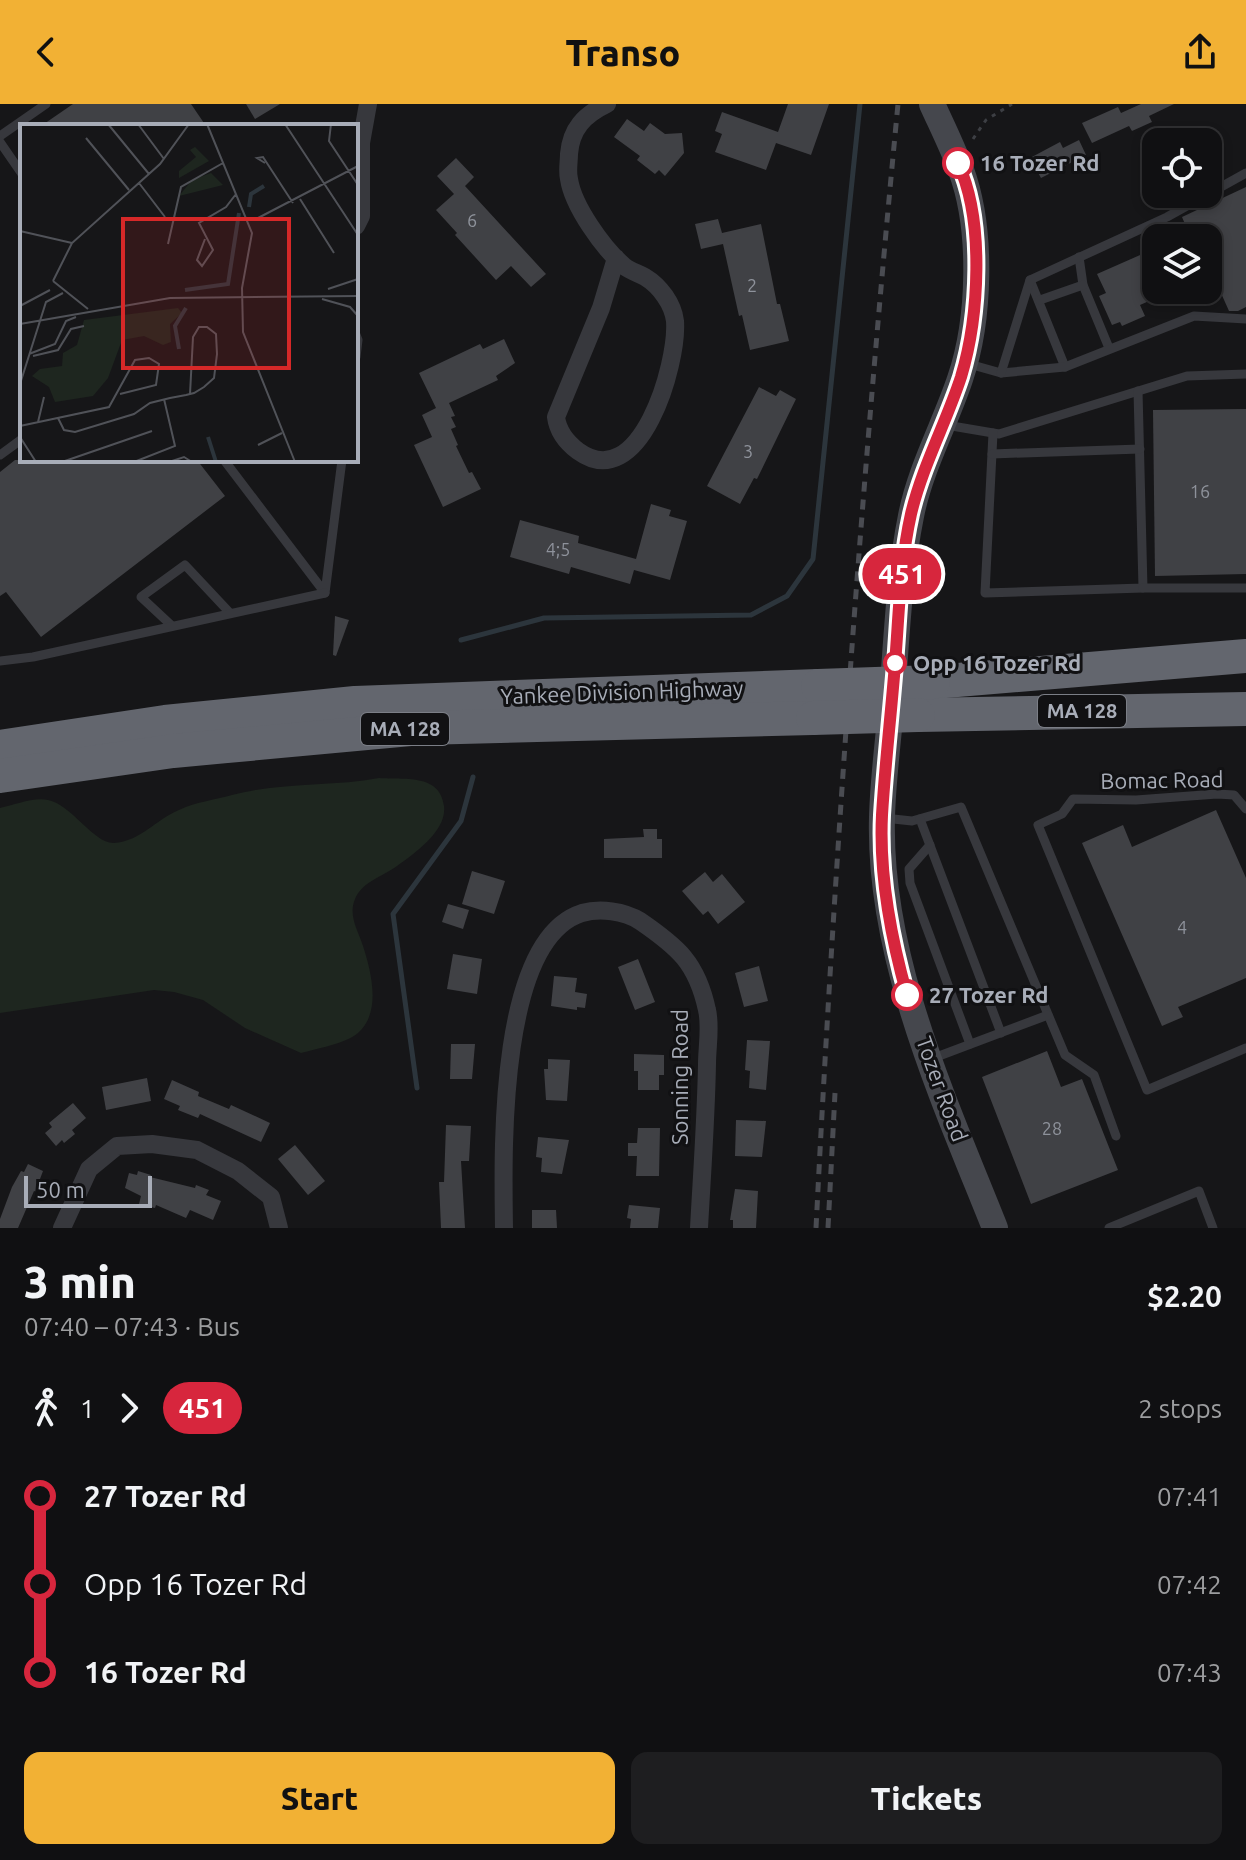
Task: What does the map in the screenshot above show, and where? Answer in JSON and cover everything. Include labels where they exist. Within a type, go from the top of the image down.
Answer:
[{"type":"highway","points":[[933,682],[1246,656]]},
{"type":"highway","name":"Yankee Division Highway","points":[[0,776],[173,751],[390,730],[816,702],[933,682],[1246,672]]},
{"type":"highway","name":"Yankee Division Highway","points":[[0,747],[149,724],[355,703],[816,702],[918,715],[1246,709]]},
{"type":"main road","name":"Tozer Road","points":[[932,104],[958,163],[972,212],[975,252],[972,337],[911,513],[895,624],[895,660],[882,818],[889,916],[897,960],[995,1228]]},
{"type":"street","points":[[358,222],[361,216],[361,143],[368,104]]},
{"type":"street","points":[[607,104],[581,121],[571,137],[568,179],[578,204],[616,258],[625,268],[647,278],[663,292],[674,314],[676,342],[659,405],[642,432],[628,450],[610,461],[593,461],[576,450],[558,431],[556,417],[601,308],[616,258]]},
{"type":"street","name":"Sonning Road","points":[[504,1228],[503,1153],[509,1063],[523,993],[538,954],[569,917],[596,909],[632,916],[670,941],[697,973],[708,1013],[706,1124],[699,1228]]},
{"type":"street","points":[[62,1228],[89,1169],[117,1146],[152,1144],[197,1150],[238,1171],[271,1197],[279,1228]]},
{"type":"lane","points":[[0,136],[46,104]]},
{"type":"lane","points":[[0,142],[20,171]]},
{"type":"lane","points":[[1001,373],[1030,280],[1167,217],[1246,173]]},
{"type":"lane","points":[[1079,257],[1083,285],[1109,348]]},
{"type":"lane","points":[[1030,280],[1065,367]]},
{"type":"lane","points":[[1040,300],[1083,285]]},
{"type":"lane","points":[[964,363],[1001,373],[1065,367],[1194,316],[1246,319]]},
{"type":"lane","points":[[943,424],[999,434],[1187,376],[1246,374]]},
{"type":"lane","points":[[1138,391],[1143,588]]},
{"type":"lane","points":[[993,433],[985,593],[1246,588]]},
{"type":"lane","points":[[0,455],[20,440]]},
{"type":"lane","points":[[992,454],[1140,449]]},
{"type":"lane","points":[[226,462],[325,593]]},
{"type":"lane","points":[[325,593],[342,462]]},
{"type":"lane","points":[[171,625],[141,597],[185,565],[230,613]]},
{"type":"lane","points":[[0,661],[33,657],[325,593]]},
{"type":"lane","name":"Bomac Road","points":[[1245,806],[1234,795],[1217,794],[1136,800],[1073,799],[1062,814],[1038,825],[1147,1090],[1246,1048]]},
{"type":"lane","points":[[882,818],[912,821],[961,807],[1065,1055],[1094,1075],[1116,1136]]},
{"type":"lane","points":[[920,819],[1001,1033]]},
{"type":"lane","points":[[930,845],[909,869],[910,883],[970,1044]]},
{"type":"lane","points":[[931,1059],[1048,1015]]},
{"type":"lane","points":[[1109,1228],[1122,1226],[1199,1191],[1213,1228]]},
{"type":"path","points":[[958,163],[986,120],[1012,104]]},
{"type":"shaded area","points":[[379,778],[428,783],[441,795],[444,815],[435,833],[421,848],[368,884],[355,899],[353,917],[366,956],[372,1003],[365,1024],[353,1037],[301,1053],[245,1028],[203,1000],[154,990],[0,1013],[0,808],[30,800],[48,800],[57,803],[98,837],[114,843],[132,838],[170,814],[205,801],[268,788]]},
{"type":"building","points":[[73,104],[191,104],[205,124],[44,124]]},
{"type":"building","points":[[246,104],[280,104],[255,119]]},
{"type":"building","points":[[788,104],[829,104],[811,155],[776,143],[766,170],[715,152],[722,134],[715,131],[722,112],[778,132]]},
{"type":"building","points":[[1141,104],[1174,104],[1149,116],[1152,122],[1132,131],[1129,126],[1092,143],[1082,123],[1118,107],[1121,113]]},
{"type":"building","points":[[627,119],[644,131],[650,123],[665,134],[682,133],[684,153],[665,176],[659,170],[655,174],[637,160],[640,156],[614,137]]},
{"type":"building","points":[[1079,140],[1086,155],[1041,178],[1030,158],[1060,142],[1063,148]]},
{"type":"building","points":[[456,158],[474,177],[465,186],[546,274],[531,287],[511,266],[496,280],[436,210],[454,194],[437,176]]},
{"type":"building","points":[[1246,187],[1246,307],[1238,311],[1229,311],[1222,295],[1222,224],[1185,224],[1182,217],[1201,208],[1222,208],[1222,198]]},
{"type":"building","points":[[718,219],[722,233],[761,224],[777,304],[780,304],[789,341],[750,350],[723,244],[701,249],[695,224]]},
{"type":"building","points":[[1142,254],[1140,305],[1145,316],[1122,326],[1120,322],[1112,325],[1099,296],[1106,293],[1097,274]]},
{"type":"building","points":[[504,339],[515,363],[496,376],[498,380],[449,403],[455,416],[451,417],[456,427],[451,429],[456,446],[481,489],[443,507],[414,445],[432,437],[422,415],[436,408],[419,373],[480,344],[483,349]]},
{"type":"building","points":[[759,387],[776,396],[780,390],[796,399],[757,479],[754,478],[740,504],[707,486]]},
{"type":"building","points":[[1246,409],[1246,574],[1155,576],[1153,410]]},
{"type":"building","points":[[15,460],[199,462],[225,496],[41,637],[6,592],[0,596],[0,472]]},
{"type":"building","points":[[651,504],[671,510],[669,516],[687,521],[670,580],[634,570],[630,584],[571,567],[569,574],[510,557],[520,520],[579,536],[578,543],[636,559]]},
{"type":"building","points":[[335,616],[349,620],[336,656],[333,655]]},
{"type":"building","points":[[1216,810],[1246,878],[1246,978],[1178,1007],[1183,1017],[1162,1026],[1082,843],[1123,825],[1132,847]]},
{"type":"building","points":[[643,829],[657,829],[657,839],[662,839],[662,858],[604,858],[604,839],[644,837]]},
{"type":"building","points":[[472,871],[505,881],[494,914],[462,904]]},
{"type":"building","points":[[705,872],[713,882],[722,874],[745,902],[718,924],[708,911],[703,915],[682,891]]},
{"type":"building","points":[[448,904],[469,910],[463,929],[442,922]]},
{"type":"building","points":[[453,954],[482,959],[477,994],[447,989]]},
{"type":"building","points":[[638,959],[655,1002],[635,1010],[618,967]]},
{"type":"building","points":[[759,966],[768,1001],[744,1007],[735,973]]},
{"type":"building","points":[[554,976],[577,978],[575,992],[587,994],[585,1008],[577,1007],[577,1010],[551,1006]]},
{"type":"building","points":[[747,1040],[770,1041],[766,1090],[749,1088],[750,1071],[745,1070]]},
{"type":"building","points":[[451,1044],[475,1044],[472,1079],[450,1079]]},
{"type":"building","points":[[1047,1051],[1061,1087],[1082,1079],[1118,1170],[1031,1204],[982,1077]]},
{"type":"building","points":[[634,1054],[664,1055],[664,1075],[659,1075],[659,1090],[638,1090]]},
{"type":"building","points":[[548,1059],[570,1060],[567,1101],[546,1100],[544,1069],[548,1069]]},
{"type":"building","points":[[147,1078],[151,1101],[106,1110],[102,1087]]},
{"type":"building","points":[[172,1080],[199,1092],[198,1096],[229,1109],[231,1105],[270,1123],[261,1142],[200,1114],[198,1118],[178,1110],[180,1106],[164,1099]]},
{"type":"building","points":[[73,1103],[86,1118],[72,1130],[75,1134],[56,1146],[45,1133],[52,1127],[49,1123]]},
{"type":"building","points":[[736,1120],[766,1121],[762,1157],[735,1156]]},
{"type":"building","points":[[446,1125],[471,1126],[469,1161],[461,1161],[465,1228],[441,1228],[439,1182],[444,1182]]},
{"type":"building","points":[[638,1128],[660,1128],[659,1176],[636,1176],[637,1156],[628,1156],[628,1143],[637,1143]]},
{"type":"building","points":[[538,1137],[569,1140],[562,1174],[541,1172],[542,1158],[536,1157]]},
{"type":"building","points":[[295,1145],[325,1181],[308,1195],[278,1159]]},
{"type":"building","points":[[28,1164],[43,1171],[37,1192],[34,1191],[18,1228],[0,1228],[0,1219],[12,1187]]},
{"type":"building","points":[[138,1171],[150,1177],[209,1190],[206,1195],[221,1201],[213,1220],[190,1210],[186,1218],[156,1205],[155,1208],[139,1204],[141,1196],[125,1188],[129,1173],[137,1175]]},
{"type":"building","points":[[735,1189],[758,1191],[756,1228],[733,1228],[733,1220],[730,1220]]},
{"type":"building","points":[[629,1205],[660,1208],[658,1228],[630,1228],[631,1219],[627,1218]]},
{"type":"building","points":[[532,1210],[556,1210],[557,1228],[532,1228]]},
{"type":"waterway","points":[[461,640],[544,618],[751,615],[787,596],[813,559],[860,104]]},
{"type":"waterway","points":[[417,1088],[393,914],[461,821],[473,777]]},
{"type":"railway","points":[[816,1228],[851,666],[898,104]]},
{"type":"railway","points":[[828,1228],[835,1093]]},
{"type":"bus line","name":"451","points":[[907,995],[889,916],[882,818],[895,660],[895,624],[911,513],[972,337],[975,252],[972,212],[958,163]]},
{"type":"place","name":"16 Tozer Rd","points":[[958,163]]},
{"type":"place","name":"Opp 16 Tozer Rd","points":[[895,663]]},
{"type":"place","name":"27 Tozer Rd","points":[[907,995]]}]
